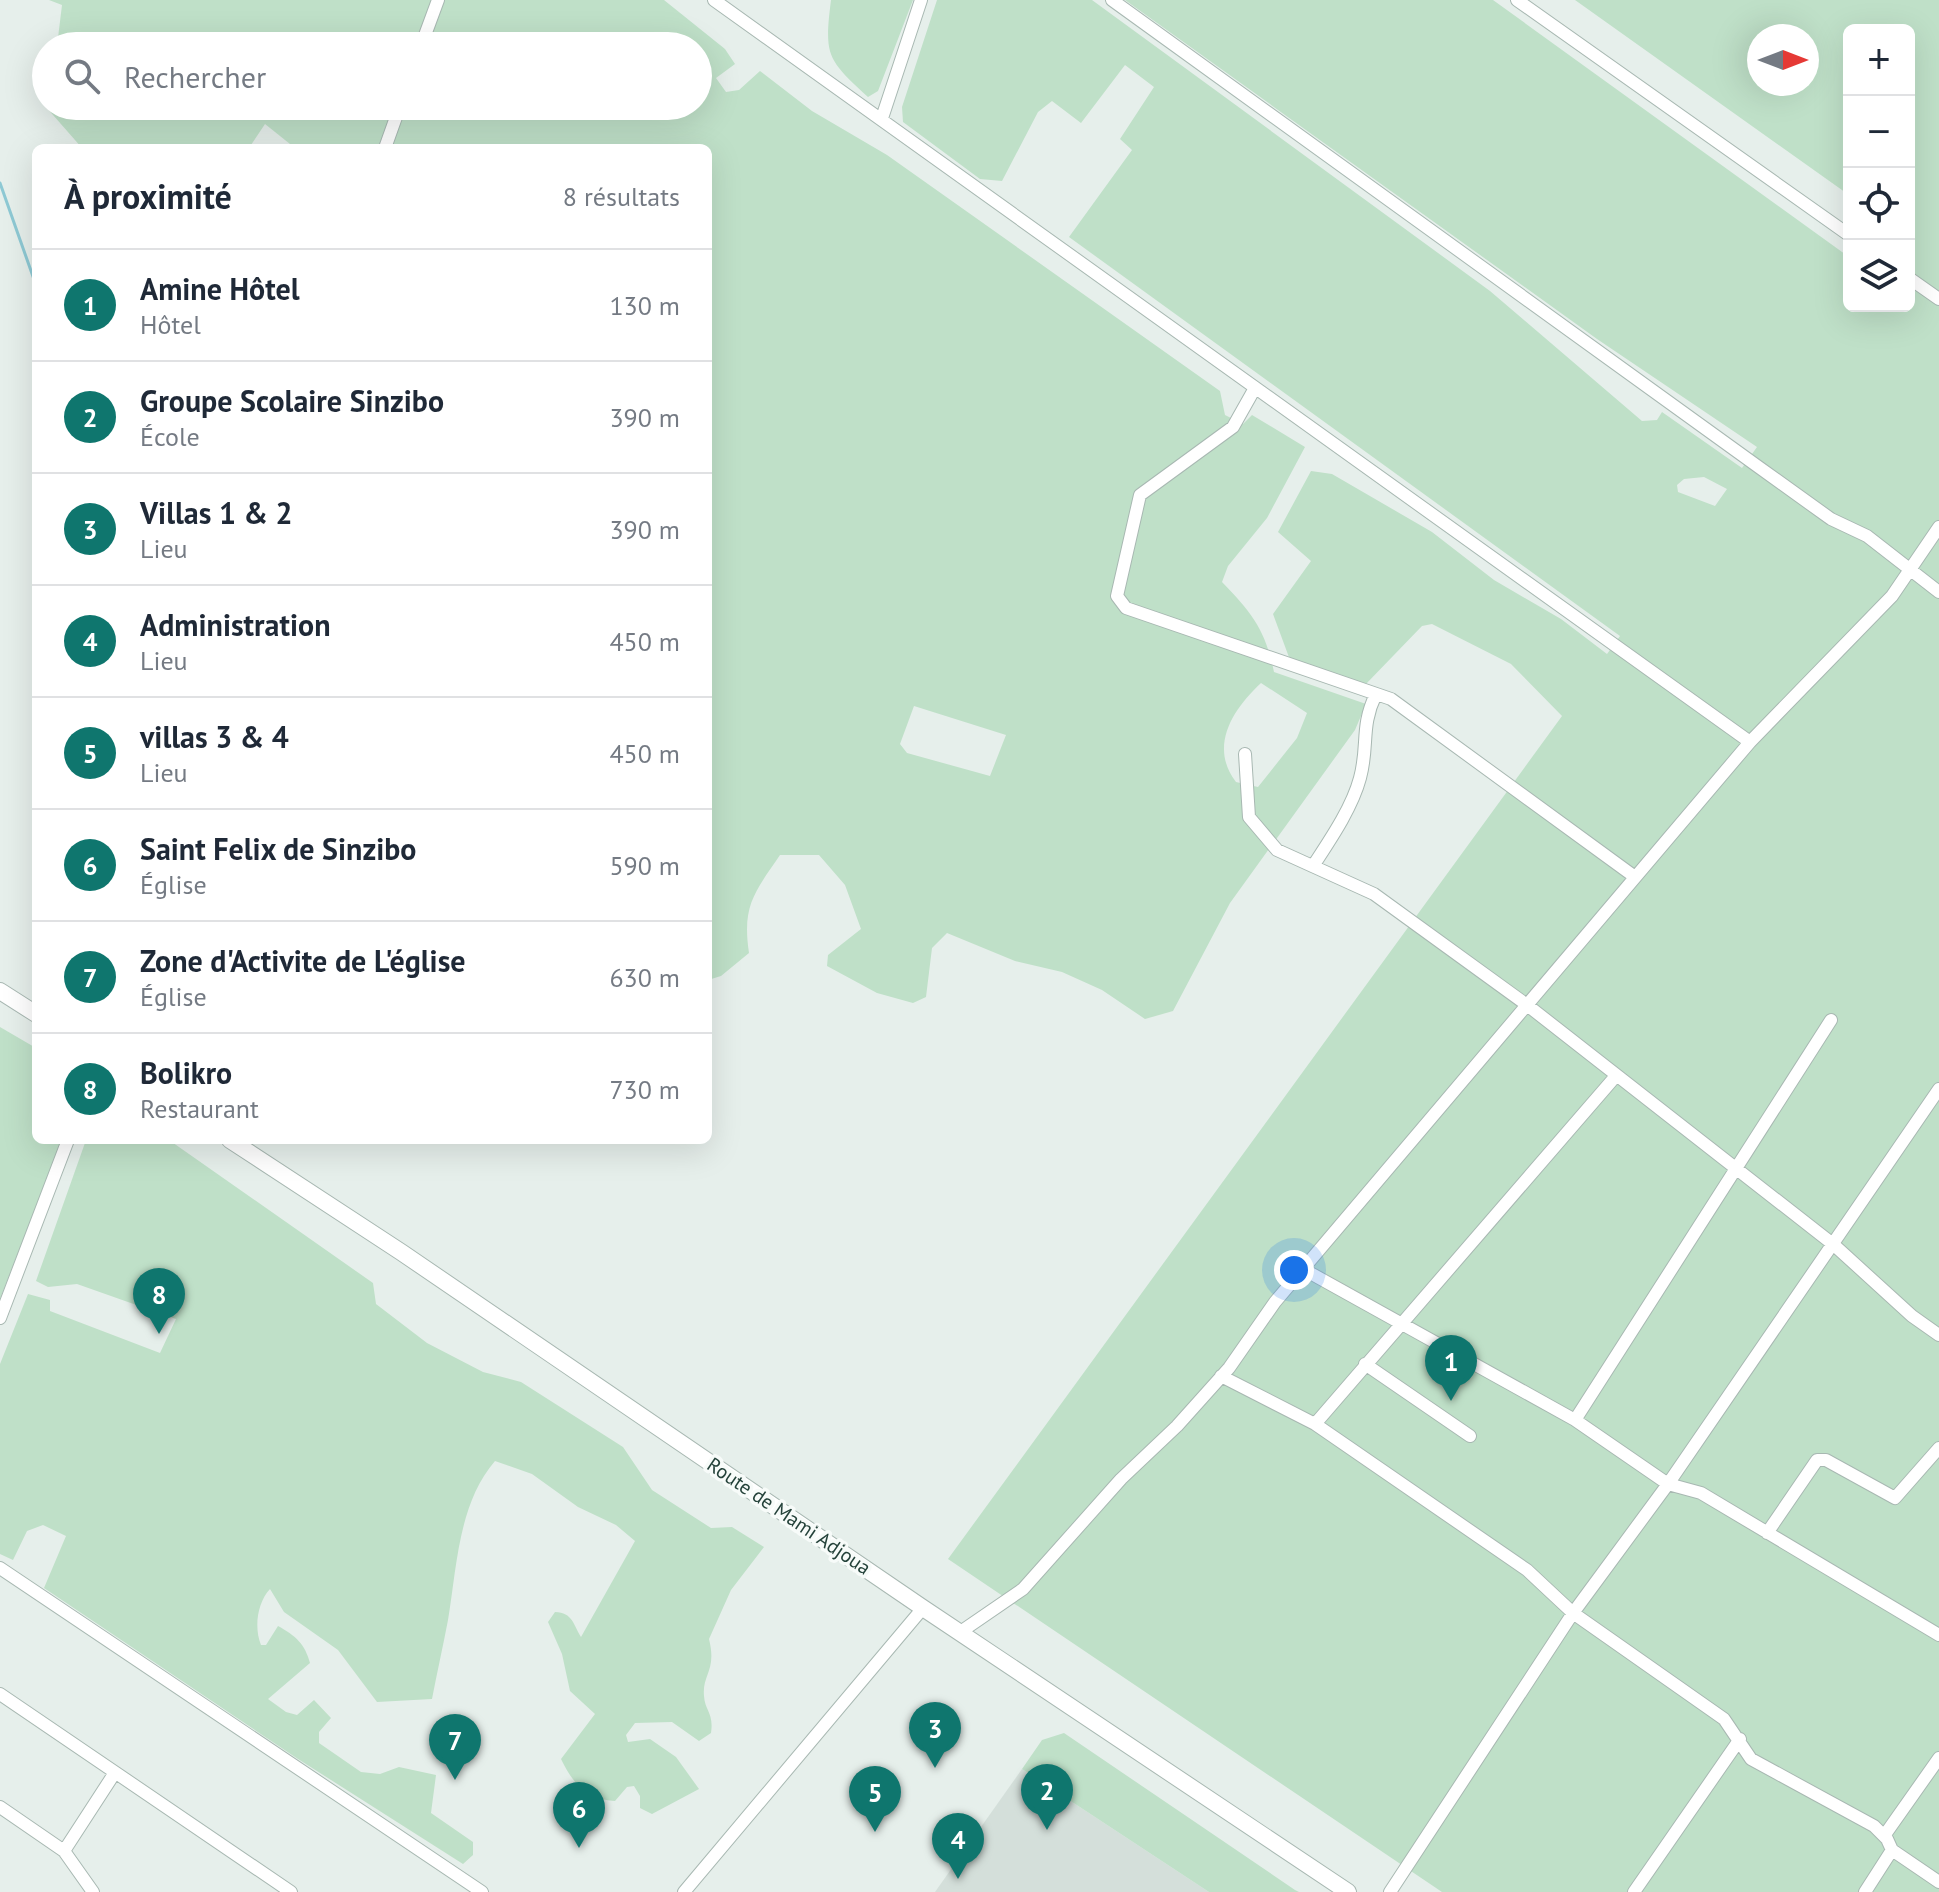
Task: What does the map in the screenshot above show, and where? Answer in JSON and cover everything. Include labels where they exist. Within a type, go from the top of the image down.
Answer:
[{"type":"street","points":[[426,32],[438,0]]},
{"type":"street","points":[[714,0],[1750,742]]},
{"type":"street","points":[[882,118],[921,0]]},
{"type":"street","points":[[1112,0],[1831,519],[1867,536],[1939,592]]},
{"type":"street","points":[[1517,0],[1843,231]]},
{"type":"street","points":[[386,144],[395,120]]},
{"type":"street","points":[[1915,282],[1939,299]]},
{"type":"street","points":[[1255,388],[1233,427],[1140,495],[1117,596],[1126,608],[1391,699],[1635,877]]},
{"type":"street","points":[[959,1633],[1023,1589],[1121,1479],[1177,1426],[1221,1376],[1303,1269],[1750,742],[1892,596],[1912,571],[1939,527]]},
{"type":"street","points":[[1313,866],[1360,781],[1365,754],[1365,718],[1376,694]]},
{"type":"street","points":[[1245,754],[1249,817],[1277,850],[1374,894],[1527,1005],[1615,1077],[1834,1245],[1912,1316],[1939,1335]]},
{"type":"street","points":[[0,991],[32,1011]]},
{"type":"street","points":[[1575,1420],[1831,1020]]},
{"type":"street","points":[[1315,1424],[1615,1077]]},
{"type":"street","points":[[1390,1892],[1573,1613],[1668,1484],[1939,1089]]},
{"type":"street","points":[[0,1318],[66,1144]]},
{"type":"street","name":"Route de Mami Adjoua","points":[[236,1144],[401,1252],[959,1633],[1348,1892]]},
{"type":"street","points":[[1303,1269],[1575,1420],[1668,1484],[1701,1493],[1939,1635]]},
{"type":"street","points":[[1365,1364],[1470,1436]]},
{"type":"street","points":[[1221,1376],[1315,1424],[1527,1570],[1573,1613],[1724,1719],[1751,1759],[1874,1826],[1892,1850],[1939,1882]]},
{"type":"street","points":[[1767,1533],[1817,1460],[1826,1460],[1895,1498],[1939,1448]]},
{"type":"street","points":[[0,1568],[482,1892]]},
{"type":"street","points":[[684,1892],[923,1608]]},
{"type":"street","points":[[0,1694],[291,1892]]},
{"type":"street","points":[[1634,1892],[1740,1739]]},
{"type":"street","points":[[1884,1836],[1939,1758]]},
{"type":"street","points":[[64,1851],[114,1774]]},
{"type":"street","points":[[0,1807],[64,1851],[93,1892]]},
{"type":"street","points":[[1865,1892],[1892,1850]]},
{"type":"shaded area","points":[[1022,1769],[1209,1892],[935,1892]]},
{"type":"green space","points":[[49,0],[664,0],[704,32],[59,32],[62,5]]},
{"type":"green space","points":[[831,0],[913,0],[878,91],[868,97],[844,74],[832,55],[828,33]]},
{"type":"green space","points":[[937,0],[1092,0],[1490,291],[1642,421],[1657,420],[1662,412],[1742,468],[1757,447],[1597,339],[1125,0],[1493,0],[1843,253],[1843,312],[1915,312],[1915,24],[1843,24],[1843,191],[1575,0],[1939,0],[1939,1892],[1442,1892],[948,1559],[1562,716],[1511,664],[1432,624],[1422,626],[1365,685],[1290,660],[1273,614],[1311,561],[1278,532],[1311,471],[1332,474],[1432,532],[1494,580],[1561,619],[1607,654],[1620,636],[1069,237],[1132,150],[1120,139],[1154,87],[1125,65],[1081,123],[1052,101],[1038,112],[1002,181],[980,179],[903,122],[902,107]],"holes":[[[1704,477],[1727,489],[1715,506],[1678,492],[1677,485],[1684,479]]]},
{"type":"green space","points":[[712,39],[725,49],[735,64],[716,78],[726,92],[739,90],[760,71],[812,111],[887,155],[1220,391],[1225,415],[1243,424],[1252,415],[1305,447],[1267,518],[1228,566],[1222,582],[1256,622],[1274,672],[1366,704],[1355,730],[1230,903],[1173,1011],[1145,1019],[1102,990],[1062,972],[1015,961],[947,933],[932,948],[926,997],[913,1003],[877,993],[827,966],[828,955],[861,929],[845,885],[819,855],[780,855],[752,901],[747,923],[749,953],[721,976],[712,979],[712,144],[290,144],[265,124],[252,144],[78,144],[57,120],[712,120]],"holes":[[[1261,683],[1307,713],[1297,738],[1258,787],[1236,782],[1224,756],[1224,742],[1233,717]],[[914,706],[1006,735],[990,776],[907,753],[900,744]]]},
{"type":"green space","points":[[0,1027],[32,1046],[32,1144],[60,1144],[0,1299]]},
{"type":"green space","points":[[85,1144],[175,1144],[373,1283],[376,1304],[427,1343],[483,1372],[521,1382],[623,1447],[652,1490],[711,1528],[732,1527],[764,1547],[731,1590],[709,1639],[711,1658],[704,1696],[711,1733],[699,1741],[672,1722],[635,1723],[626,1735],[628,1742],[650,1739],[676,1757],[699,1789],[652,1814],[640,1808],[640,1796],[634,1786],[627,1787],[615,1801],[605,1800],[589,1794],[571,1776],[561,1759],[595,1714],[570,1691],[562,1654],[548,1622],[555,1612],[566,1614],[581,1637],[635,1541],[616,1525],[578,1507],[532,1474],[495,1461],[483,1478],[466,1516],[432,1699],[377,1702],[338,1650],[284,1612],[270,1589],[262,1601],[257,1624],[261,1645],[266,1645],[278,1626],[299,1641],[310,1663],[268,1699],[286,1712],[297,1715],[314,1700],[331,1718],[319,1732],[319,1743],[361,1772],[380,1774],[399,1767],[436,1775],[431,1813],[473,1842],[473,1855],[463,1864],[298,1759],[44,1588],[66,1536],[43,1525],[27,1531],[13,1560],[0,1554],[0,1364],[28,1294],[50,1300],[50,1311],[160,1353],[176,1319],[77,1284],[48,1287],[36,1281]]},
{"type":"green space","points":[[1064,1733],[1299,1892],[1209,1892],[1022,1769],[1042,1740]]},
{"type":"waterway","points":[[0,183],[32,274]]},
{"type":"place","name":"Bolikro","points":[[159,1334]]},
{"type":"place","name":"Amine Hôtel","points":[[1451,1401]]},
{"type":"place","name":"Villas 1 & 2","points":[[935,1768]]},
{"type":"place","name":"Zone d'Activite de L'église","points":[[455,1780]]},
{"type":"place","name":"Groupe Scolaire Sinzibo","points":[[1047,1830]]},
{"type":"place","name":"villas 3 & 4","points":[[875,1832]]},
{"type":"place","name":"Saint Felix de Sinzibo","points":[[579,1848]]},
{"type":"place","name":"Administration","points":[[958,1879]]}]
